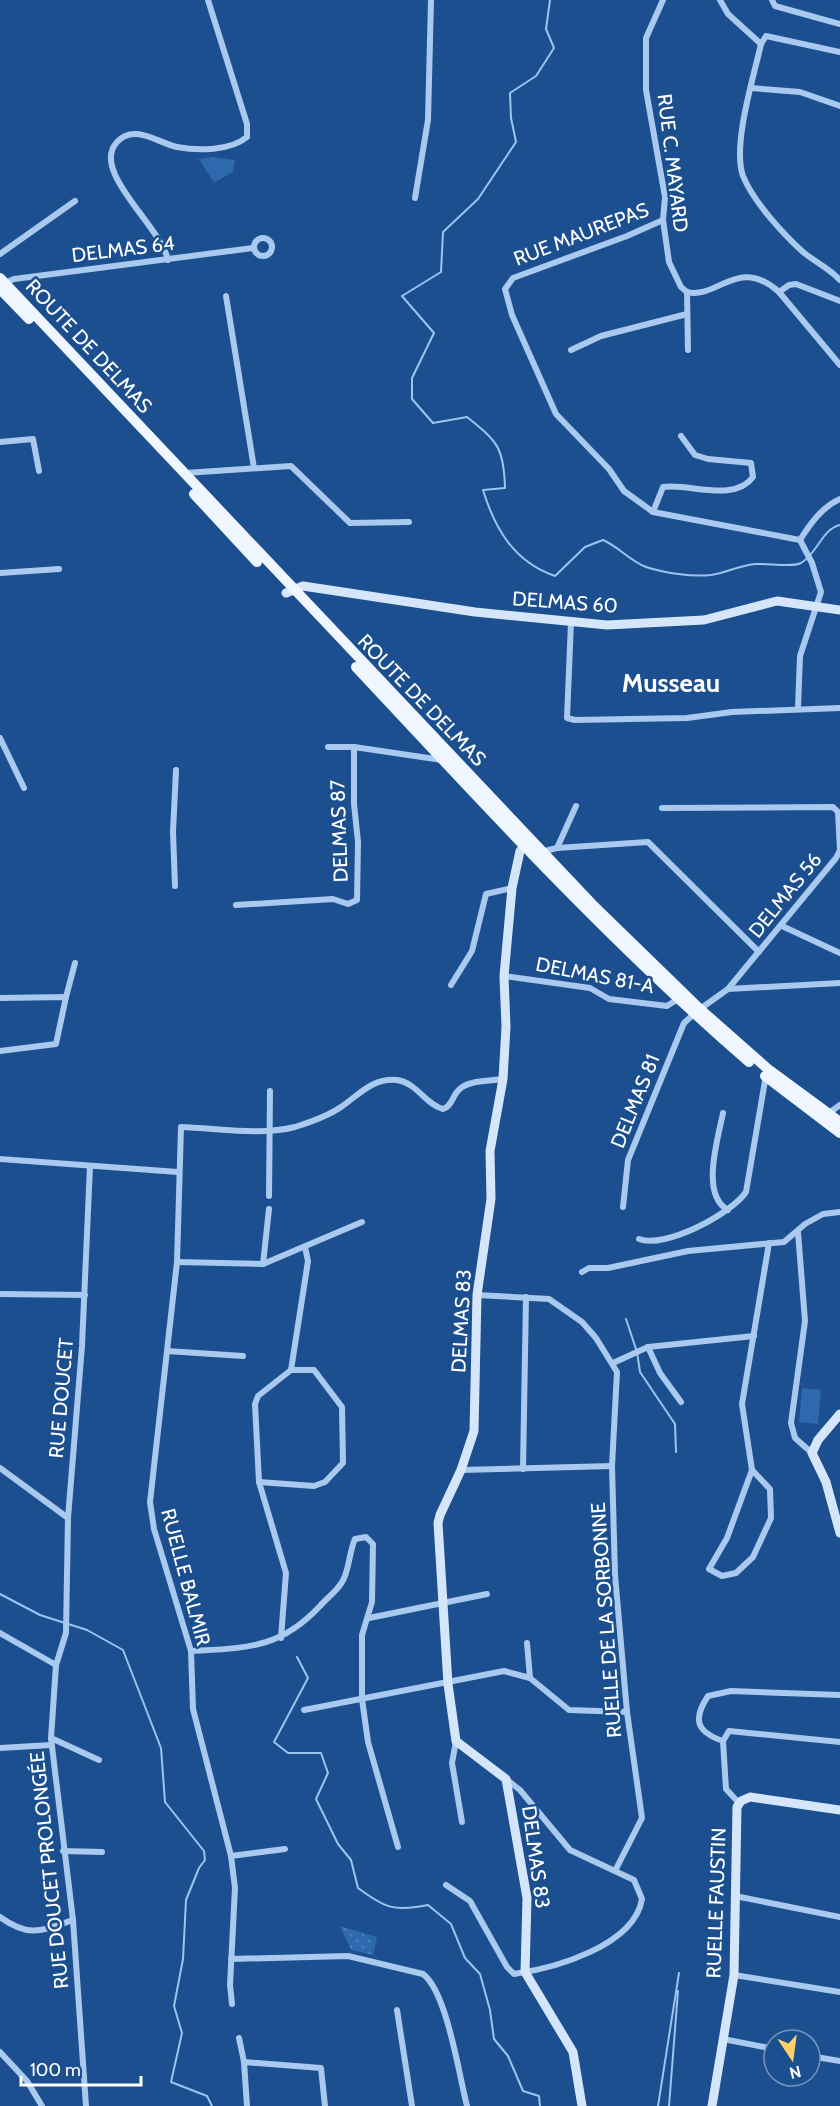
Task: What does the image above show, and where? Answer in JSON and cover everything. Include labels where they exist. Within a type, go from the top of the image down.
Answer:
[{"type":"main road","name":"ROUTE DE DELMAS","points":[[1,285],[184,473],[289,591]]},
{"type":"main road","name":"ROUTE DE DELMAS","points":[[1,285],[527,842],[585,910],[678,999],[697,1011]]},
{"type":"main road","name":"ROUTE DE DELMAS","points":[[527,842],[541,852],[697,1011],[840,1133]]},
{"type":"main road","name":"ROUTE DE DELMAS","points":[[767,1073],[840,1122]]},
{"type":"street","points":[[168,260],[165,246],[114,176],[110,153],[122,137],[139,134],[175,147],[192,148],[227,147],[241,142],[248,132],[208,0]]},
{"type":"street","points":[[415,198],[428,120],[431,0]]},
{"type":"street","name":"RUE C. MAYARD","points":[[663,0],[646,38],[646,90],[665,197],[663,220],[669,262],[681,287],[687,292]]},
{"type":"street","points":[[720,0],[728,14],[761,44]]},
{"type":"street","points":[[772,0],[775,6],[840,24]]},
{"type":"street","points":[[840,52],[770,35],[766,36],[761,44],[751,88],[741,150],[742,174],[760,204],[803,252],[840,279]]},
{"type":"street","points":[[751,88],[800,92],[840,106]]},
{"type":"street","points":[[0,254],[75,201]]},
{"type":"street","name":"RUE MAUREPAS","points":[[663,220],[627,236],[513,278],[505,289],[512,315],[555,414],[609,469],[621,489],[653,512],[800,540]]},
{"type":"street","name":"DELMAS 64","points":[[1,285],[14,279],[253,248]]},
{"type":"street","points":[[688,350],[687,292],[699,292],[742,277],[771,284],[840,365]]},
{"type":"street","points":[[778,292],[789,285],[796,284],[840,301]]},
{"type":"street","points":[[226,296],[254,468]]},
{"type":"street","points":[[571,350],[601,336],[687,314]]},
{"type":"street","points":[[653,512],[663,487],[725,490],[746,484],[753,477],[750,463],[708,459],[695,455],[681,436]]},
{"type":"street","points":[[0,442],[33,439],[39,471]]},
{"type":"street","points":[[184,473],[291,466],[350,523],[409,522]]},
{"type":"street","points":[[798,708],[800,656],[816,605],[820,583],[800,540],[825,509],[840,499]]},
{"type":"street","points":[[0,573],[59,569]]},
{"type":"street","name":"DELMAS 60","points":[[289,591],[303,586],[322,588],[394,601],[571,622],[679,623],[719,618],[777,601],[840,610]]},
{"type":"street","points":[[571,622],[567,718],[575,720],[687,718],[732,712],[840,708]]},
{"type":"street","points":[[0,738],[24,788]]},
{"type":"street","points":[[328,747],[354,747],[447,758]]},
{"type":"street","name":"DELMAS 87","points":[[236,905],[333,899],[348,904],[357,900],[358,842],[354,804],[354,747]]},
{"type":"street","points":[[175,886],[173,832],[176,770]]},
{"type":"street","points":[[557,848],[576,806]]},
{"type":"street","name":"DELMAS 56","points":[[662,808],[833,807],[838,812],[840,850],[782,926],[729,989],[697,1011]]},
{"type":"street","name":"DELMAS 83","points":[[506,1779],[525,1885],[525,1972],[584,1953],[624,1933],[632,1924],[640,1907],[641,1891],[634,1880],[616,1869],[570,1850],[520,1790],[506,1779],[456,1741],[448,1684],[438,1524],[461,1470],[475,1417],[477,1295],[491,1199],[490,1151],[503,1079],[506,1027],[504,976],[512,888],[520,851],[527,842]]},
{"type":"street","points":[[541,852],[557,848],[648,842],[759,952]]},
{"type":"street","points":[[451,985],[472,951],[486,894],[512,888]]},
{"type":"street","points":[[782,926],[840,953]]},
{"type":"street","points":[[0,1051],[56,1044],[75,963]]},
{"type":"street","name":"DELMAS 81-A","points":[[504,976],[591,988],[609,999],[667,1006],[678,999]]},
{"type":"street","points":[[729,989],[840,983]]},
{"type":"street","points":[[0,998],[66,997]]},
{"type":"street","name":"DELMAS 81","points":[[622,1207],[628,1160],[684,1023],[697,1011]]},
{"type":"street","points":[[639,1239],[654,1241],[719,1216],[739,1203],[746,1192],[767,1073]]},
{"type":"street","points":[[269,1130],[294,1127],[326,1115],[372,1083],[383,1080],[409,1084],[437,1108],[442,1109],[447,1108],[455,1093],[466,1085],[503,1079]]},
{"type":"street","points":[[270,1091],[270,1196]]},
{"type":"street","points":[[829,1113],[840,1105]]},
{"type":"street","points":[[723,1113],[712,1181],[714,1196],[719,1205],[728,1210]]},
{"type":"street","name":"RUELLE BALMIR","points":[[232,2004],[230,1985],[235,1888],[231,1856],[193,1709],[191,1651],[154,1529],[150,1502],[177,1263],[181,1127],[269,1130]]},
{"type":"street","points":[[0,1159],[178,1172]]},
{"type":"street","name":"RUE DOUCET","points":[[66,1633],[68,1518],[85,1295],[90,1166]]},
{"type":"street","points":[[263,1264],[269,1209]]},
{"type":"street","points":[[582,1272],[589,1268],[608,1268],[688,1251],[784,1242],[805,1224],[823,1215],[840,1212]]},
{"type":"street","points":[[177,1263],[263,1264],[362,1222]]},
{"type":"street","points":[[798,1232],[806,1321],[791,1423],[795,1438],[812,1453],[826,1482],[840,1533]]},
{"type":"street","points":[[752,1470],[770,1489],[771,1518],[753,1557],[736,1573],[722,1576],[709,1569],[727,1538],[752,1470],[742,1404],[769,1243]]},
{"type":"street","points":[[291,1370],[308,1261],[305,1247]]},
{"type":"street","points":[[0,1294],[85,1295]]},
{"type":"street","points":[[477,1295],[549,1299],[577,1317],[596,1338],[613,1363],[648,1347],[753,1336]]},
{"type":"street","points":[[523,1469],[526,1297]]},
{"type":"street","points":[[648,1347],[660,1373],[681,1402]]},
{"type":"street","points":[[167,1351],[243,1356]]},
{"type":"street","name":"RUELLE DE LA SORBONNE","points":[[613,1363],[618,1380],[612,1466],[615,1575],[627,1712],[642,1818],[616,1869]]},
{"type":"street","points":[[259,1482],[314,1486],[325,1482],[343,1464],[342,1407],[314,1371],[291,1370],[258,1396],[255,1404],[259,1482],[286,1573],[280,1638]]},
{"type":"street","points":[[812,1453],[818,1440],[840,1414]]},
{"type":"street","points":[[461,1470],[612,1466]]},
{"type":"street","points":[[0,1468],[68,1518]]},
{"type":"street","points":[[191,1651],[248,1648],[280,1638],[302,1623],[344,1581],[349,1552],[356,1539],[366,1537],[373,1544],[369,1618],[362,1635],[362,1699],[368,1742],[398,1847]]},
{"type":"street","points":[[369,1618],[487,1594]]},
{"type":"street","points":[[0,1633],[56,1665]]},
{"type":"street","name":"RUE DOUCET PROLONGÉE","points":[[66,1633],[56,1665],[51,1741],[73,1920],[86,2106]]},
{"type":"street","points":[[527,1643],[530,1678]]},
{"type":"street","points":[[304,1710],[448,1684],[504,1671],[530,1678],[569,1710],[627,1712]]},
{"type":"street","points":[[723,1741],[708,1735],[699,1724],[699,1710],[708,1696],[731,1690],[840,1695]]},
{"type":"street","points":[[739,1803],[726,1789],[723,1741],[729,1731],[840,1742]]},
{"type":"street","points":[[0,1748],[51,1741],[99,1760]]},
{"type":"street","points":[[456,1741],[452,1763],[462,1822]]},
{"type":"street","name":"RUELLE FAUSTIN","points":[[712,2106],[734,1975],[739,1803],[750,1797],[840,1810]]},
{"type":"street","points":[[231,1856],[285,1849]]},
{"type":"street","points":[[63,1851],[102,1852]]},
{"type":"street","points":[[446,1885],[470,1901],[510,1972],[514,1974],[525,1972],[573,2052],[582,2106]]},
{"type":"street","points":[[735,1896],[840,1917]]},
{"type":"street","points":[[0,1917],[26,1932],[45,1930],[73,1920]]},
{"type":"street","points":[[231,1959],[348,1956],[423,1974],[429,1979],[442,2004],[467,2106]]},
{"type":"street","points":[[734,1975],[840,1992]]},
{"type":"street","points":[[398,2010],[412,2106]]},
{"type":"street","points":[[238,2038],[244,2062],[247,2106]]},
{"type":"street","points":[[723,2039],[762,2047]]},
{"type":"street","points":[[0,2052],[27,2081],[42,2106]]},
{"type":"street","points":[[822,2058],[840,2061]]},
{"type":"street","points":[[244,2062],[321,2068],[325,2106]]},
{"type":"shaded area","points":[[212,157],[235,160],[233,172],[214,183],[199,159]]},
{"type":"shaded area","points":[[802,1388],[821,1390],[818,1424],[799,1422]]},
{"type":"shaded area","points":[[340,1926],[377,1937],[373,1955],[351,1950]]},
{"type":"waterway","points":[[550,0],[546,29],[554,48],[536,76],[510,93],[511,118],[516,142],[478,199],[443,232],[441,272],[402,296],[434,333],[412,378],[412,399],[433,423],[467,417],[492,439],[503,463],[505,488],[483,490],[494,518],[500,531],[517,553],[541,570],[555,576],[585,547],[603,540],[640,564],[678,574],[711,575],[756,564],[797,564],[807,559],[824,536],[840,525]]},
{"type":"waterway","points":[[626,1319],[637,1352],[640,1372],[675,1424],[676,1452]]},
{"type":"waterway","points":[[0,1594],[40,1615],[87,1630],[123,1650],[161,1748],[165,1802],[204,1851],[205,1860],[199,1868],[186,1900],[183,1959],[174,2006],[182,2033],[171,2082],[207,2096],[212,2106]]},
{"type":"waterway","points":[[297,1657],[308,1678],[274,1742],[288,1753],[321,1753],[328,1773],[316,1799],[338,1844],[351,1860],[358,1888],[390,1907],[407,1908],[428,1905],[451,1924],[465,1958],[480,1974],[490,2010],[494,2039],[508,2056],[523,2091],[539,2096],[540,2106]]},
{"type":"waterway","points":[[658,2106],[679,1973]]},
{"type":"waterway","points":[[669,2106],[678,1991]]},
{"type":"district","name":"Musseau","points":[[671,683]]}]
